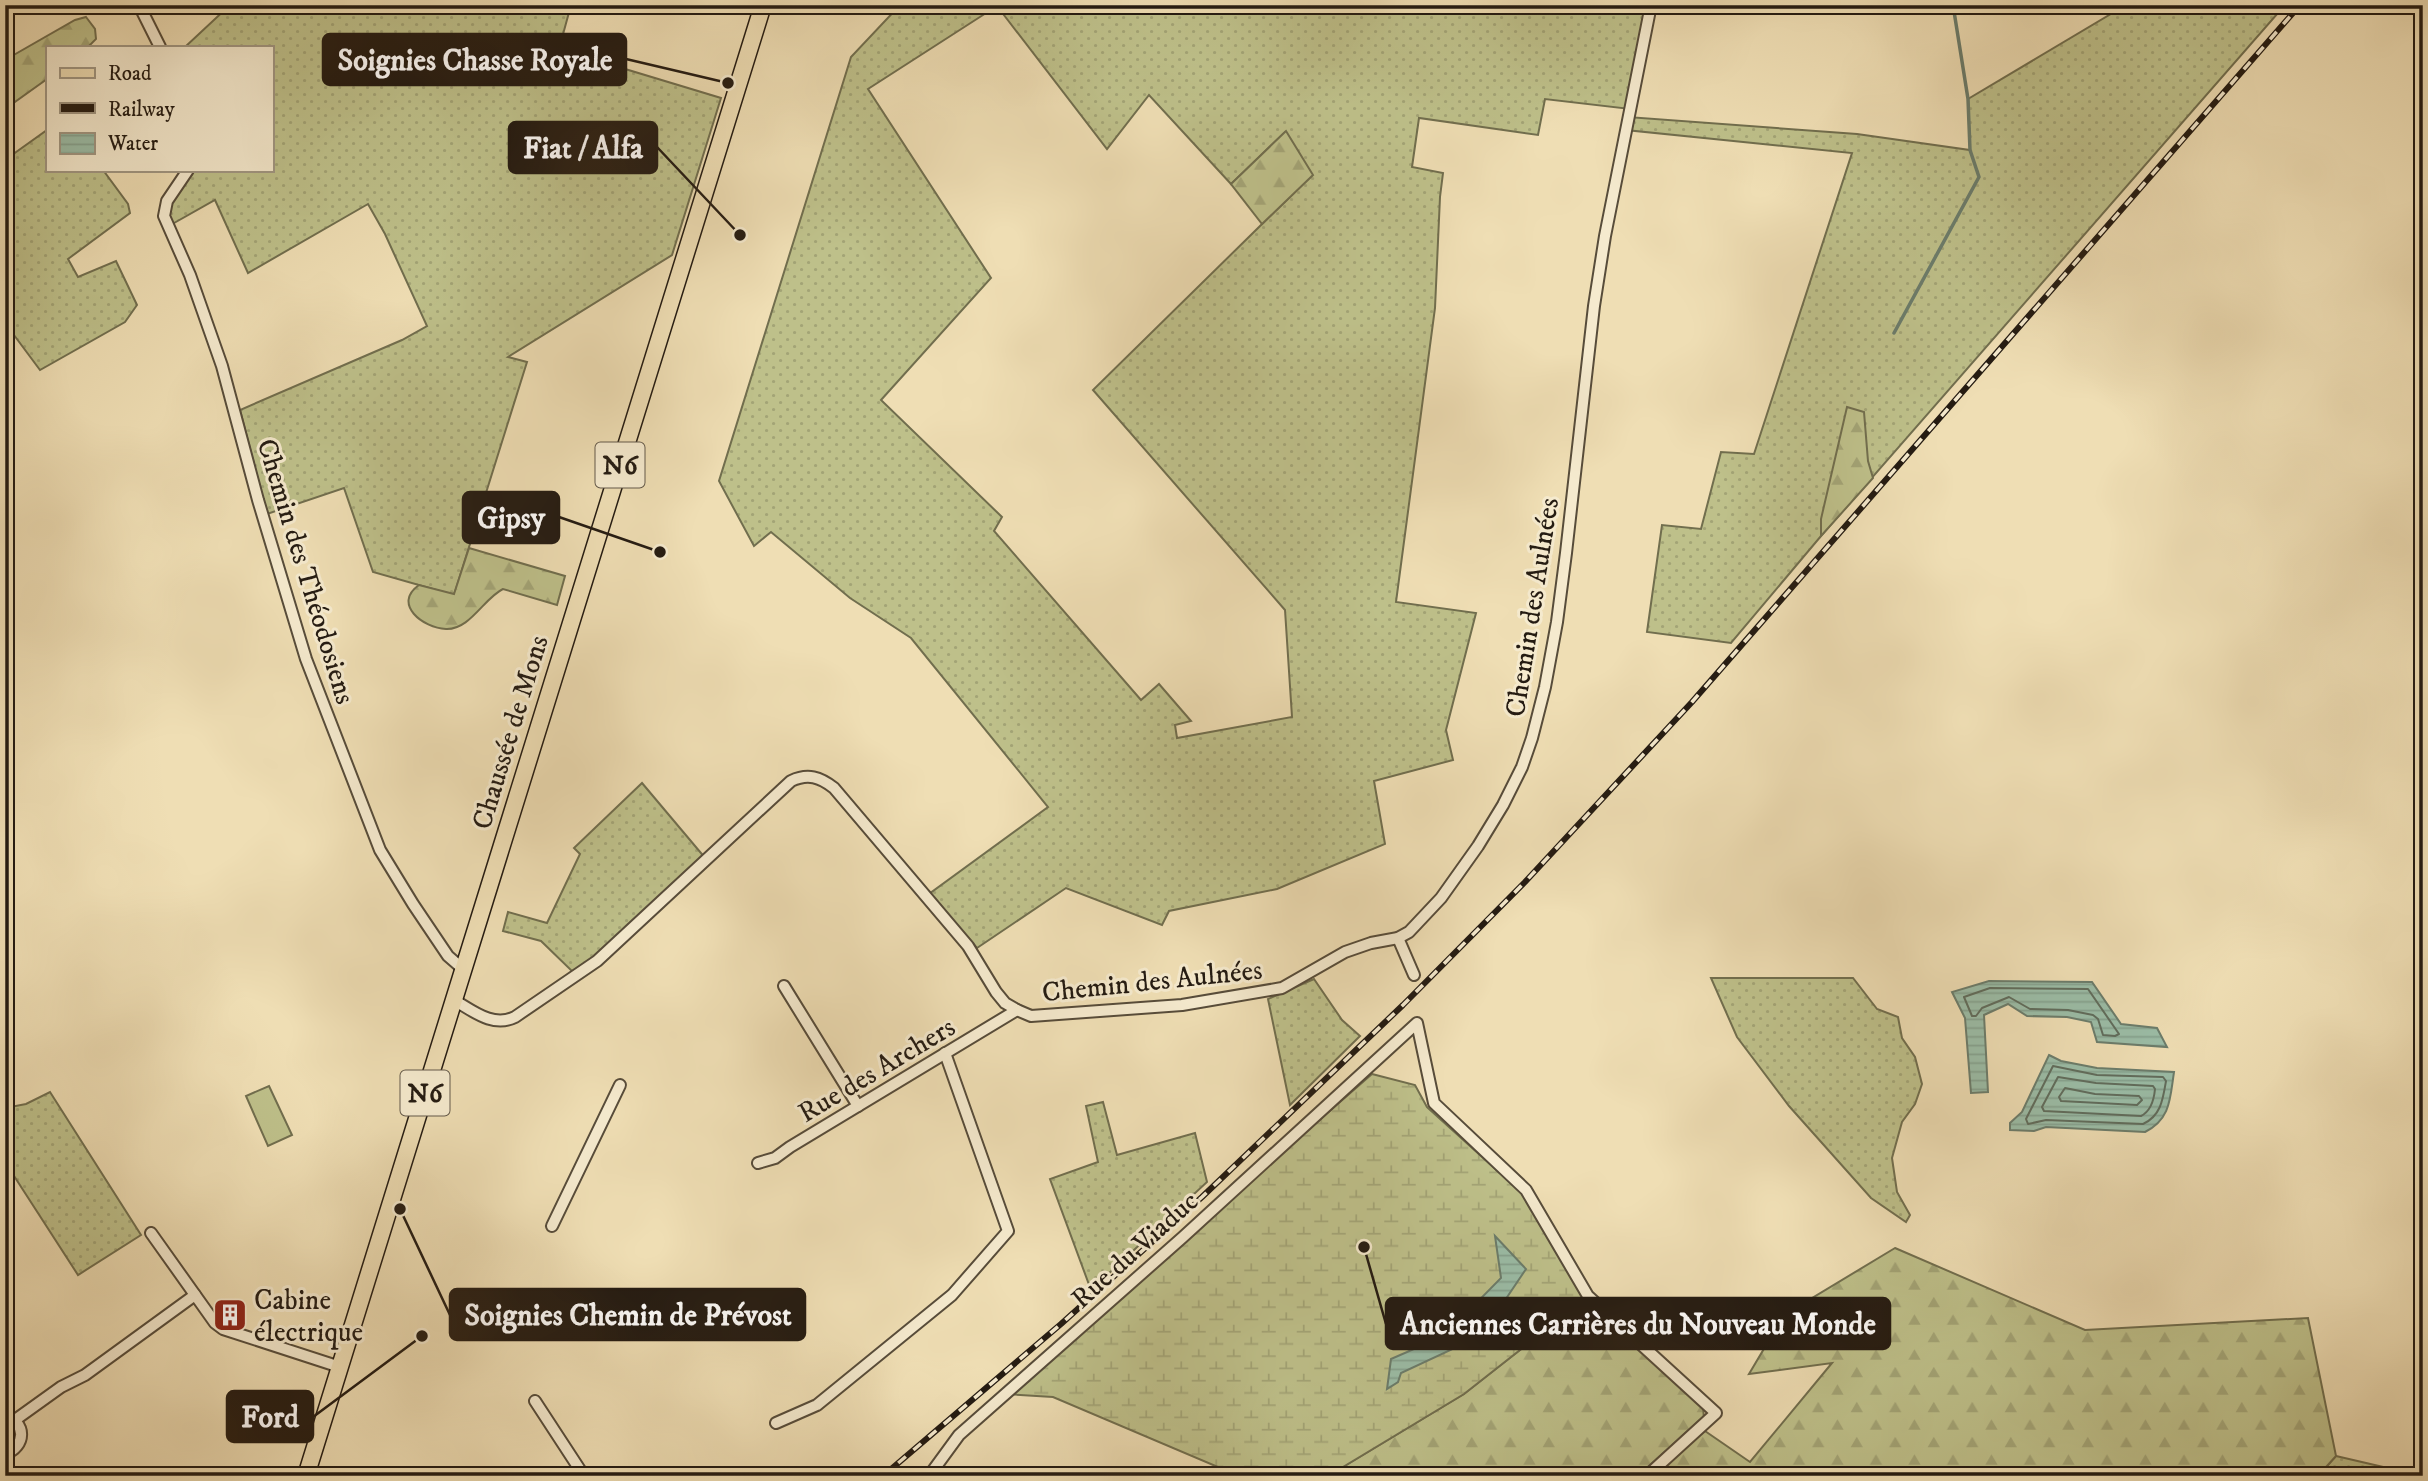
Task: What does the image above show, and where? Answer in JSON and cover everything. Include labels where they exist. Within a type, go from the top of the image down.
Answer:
[{"type":"main road","name":"Chaussée de Mons","points":[[307,1475],[763,5]]},
{"type":"street","points":[[139,5],[160,46]]},
{"type":"street","name":"Chemin des Aulnées","points":[[454,1000],[495,1021],[501,1022],[515,1017],[597,961],[791,781],[801,776],[818,778],[834,788],[968,946],[1005,1003],[1031,1016],[1182,1005],[1267,992],[1290,984],[1345,952],[1398,938],[1409,932],[1441,898],[1472,855],[1513,785],[1532,738],[1557,622],[1594,306],[1605,236],[1651,5]]},
{"type":"street","name":"Chemin des Théodosiens","points":[[187,172],[167,201],[164,216],[190,275],[222,366],[258,500],[306,659],[380,850],[448,956],[463,970]]},
{"type":"street","points":[[1398,938],[1414,975]]},
{"type":"street","points":[[784,986],[858,1106]]},
{"type":"street","name":"Rue des Archers","points":[[758,1163],[775,1158],[1017,1010]]},
{"type":"street","name":"Rue du Viaduc","points":[[929,1476],[959,1435],[1184,1237],[1417,1023],[1434,1103],[1526,1190],[1588,1296],[1716,1413],[1647,1476]]},
{"type":"street","points":[[776,1423],[817,1405],[952,1295],[1008,1231],[945,1054]]},
{"type":"street","points":[[552,1226],[620,1085]]},
{"type":"street","points":[[151,1233],[215,1323],[223,1329],[340,1367]]},
{"type":"street","points":[[5,1454],[12,1452],[20,1443],[21,1431],[10,1418],[85,1375],[195,1295]]},
{"type":"street","points":[[535,1401],[584,1476]]},
{"type":"green space","points":[[230,5],[571,5],[559,49],[721,98],[672,255],[508,357],[527,362],[454,595],[373,572],[344,488],[267,514],[240,410],[402,340],[427,326],[385,234],[368,204],[248,273],[215,200],[167,227],[165,208],[187,172],[273,172],[273,46],[186,46]]},
{"type":"green space","points":[[900,5],[1651,5],[1630,109],[1545,99],[1538,135],[1419,118],[1412,167],[1443,173],[1435,308],[1396,602],[1476,613],[1446,730],[1453,760],[1374,781],[1385,844],[1277,889],[1169,911],[1162,925],[1066,888],[977,948],[929,894],[1048,807],[911,638],[850,598],[771,532],[754,546],[719,481],[851,57]],"holes":[[[997,6],[1107,149],[1149,95],[1231,184],[1285,132],[1312,175],[1093,390],[1285,610],[1292,717],[1177,738],[1175,725],[1191,721],[1159,684],[1141,700],[994,531],[1002,517],[881,400],[991,278],[868,89]]]},
{"type":"green space","points":[[2126,5],[2285,5],[1821,536],[1731,643],[1647,632],[1662,525],[1701,529],[1721,452],[1754,454],[1852,153],[1626,130],[1628,117],[1857,134],[1970,150],[1968,99]]},
{"type":"green space","points":[[86,17],[95,29],[96,39],[89,46],[46,46],[46,80],[5,109],[5,60],[75,20]]},
{"type":"green space","points":[[46,131],[46,172],[104,172],[128,204],[130,213],[68,259],[78,277],[116,261],[137,305],[125,322],[40,370],[5,323],[5,160]]},
{"type":"green space","points":[[1286,131],[1313,175],[1262,224],[1231,184]]},
{"type":"green space","points":[[1847,407],[1864,412],[1868,461],[1873,478],[1821,536],[1821,519]]},
{"type":"green space","points":[[469,548],[565,576],[557,605],[503,589],[470,619],[455,628],[437,628],[420,620],[410,607],[411,592],[419,585],[454,594]]},
{"type":"green space","points":[[642,783],[706,859],[577,976],[541,941],[503,931],[508,912],[547,923],[580,854],[574,848]]},
{"type":"green space","points":[[1711,978],[1853,978],[1877,1009],[1898,1017],[1902,1038],[1915,1057],[1922,1084],[1915,1104],[1902,1122],[1892,1158],[1897,1192],[1910,1215],[1906,1222],[1871,1198],[1789,1106],[1737,1037]]},
{"type":"green space","points":[[1314,979],[1342,1020],[1360,1036],[1290,1105],[1268,999]]},
{"type":"green space","points":[[1372,1074],[1415,1085],[1427,1107],[1523,1194],[1585,1299],[1464,1394],[1328,1476],[1239,1476],[1053,1397],[1006,1394]]},
{"type":"green space","points":[[269,1086],[292,1135],[268,1146],[246,1096]]},
{"type":"green space","points":[[50,1092],[141,1235],[78,1275],[5,1162],[5,1124],[10,1107],[26,1104]]},
{"type":"green space","points":[[1103,1102],[1117,1155],[1195,1133],[1207,1182],[1091,1290],[1050,1179],[1098,1162],[1086,1106]]},
{"type":"green space","points":[[1895,1248],[2085,1330],[2308,1318],[2336,1456],[2318,1476],[1328,1476],[1464,1394],[1585,1299],[1703,1407],[1705,1431],[1750,1462],[1832,1363],[1749,1374],[1784,1315]]},
{"type":"green space","points":[[2336,1456],[2422,1476],[2318,1476]]},
{"type":"water","points":[[1989,981],[2092,982],[2121,1024],[2157,1028],[2167,1047],[2097,1042],[2091,1022],[2067,1017],[2027,1016],[2008,1004],[1984,1015],[1988,1092],[1971,1093],[1965,1018],[1952,992]]},
{"type":"water","points":[[2049,1055],[2061,1061],[2097,1068],[2174,1072],[2165,1114],[2154,1127],[2145,1132],[2046,1127],[2034,1131],[2010,1130],[2010,1123],[2022,1112]]},
{"type":"water","points":[[1495,1236],[1526,1269],[1493,1318],[1457,1347],[1401,1373],[1398,1382],[1387,1389],[1391,1359],[1444,1336],[1501,1278]]},
{"type":"waterway","points":[[1894,333],[1979,177],[1970,150],[1968,99],[1953,5]]},
{"type":"waterway","points":[[1639,1476],[1703,1418]]},
{"type":"railway","points":[[883,1476],[1061,1324],[1202,1197],[1403,1005],[1525,882],[1692,702],[2300,5]]},
{"type":"place","name":"Soignies Chasse Royale","points":[[728,83]]},
{"type":"place","name":"Fiat / Alfa","points":[[740,235]]},
{"type":"place","name":"Gipsy","points":[[660,552]]},
{"type":"place","name":"Soignies Chemin de Prévost","points":[[400,1209]]},
{"type":"place","name":"Anciennes Carrières du Nouveau Monde","points":[[1364,1247]]},
{"type":"place","name":"Cabine électrique","points":[[230,1315]]},
{"type":"place","name":"Ford","points":[[422,1336]]}]
